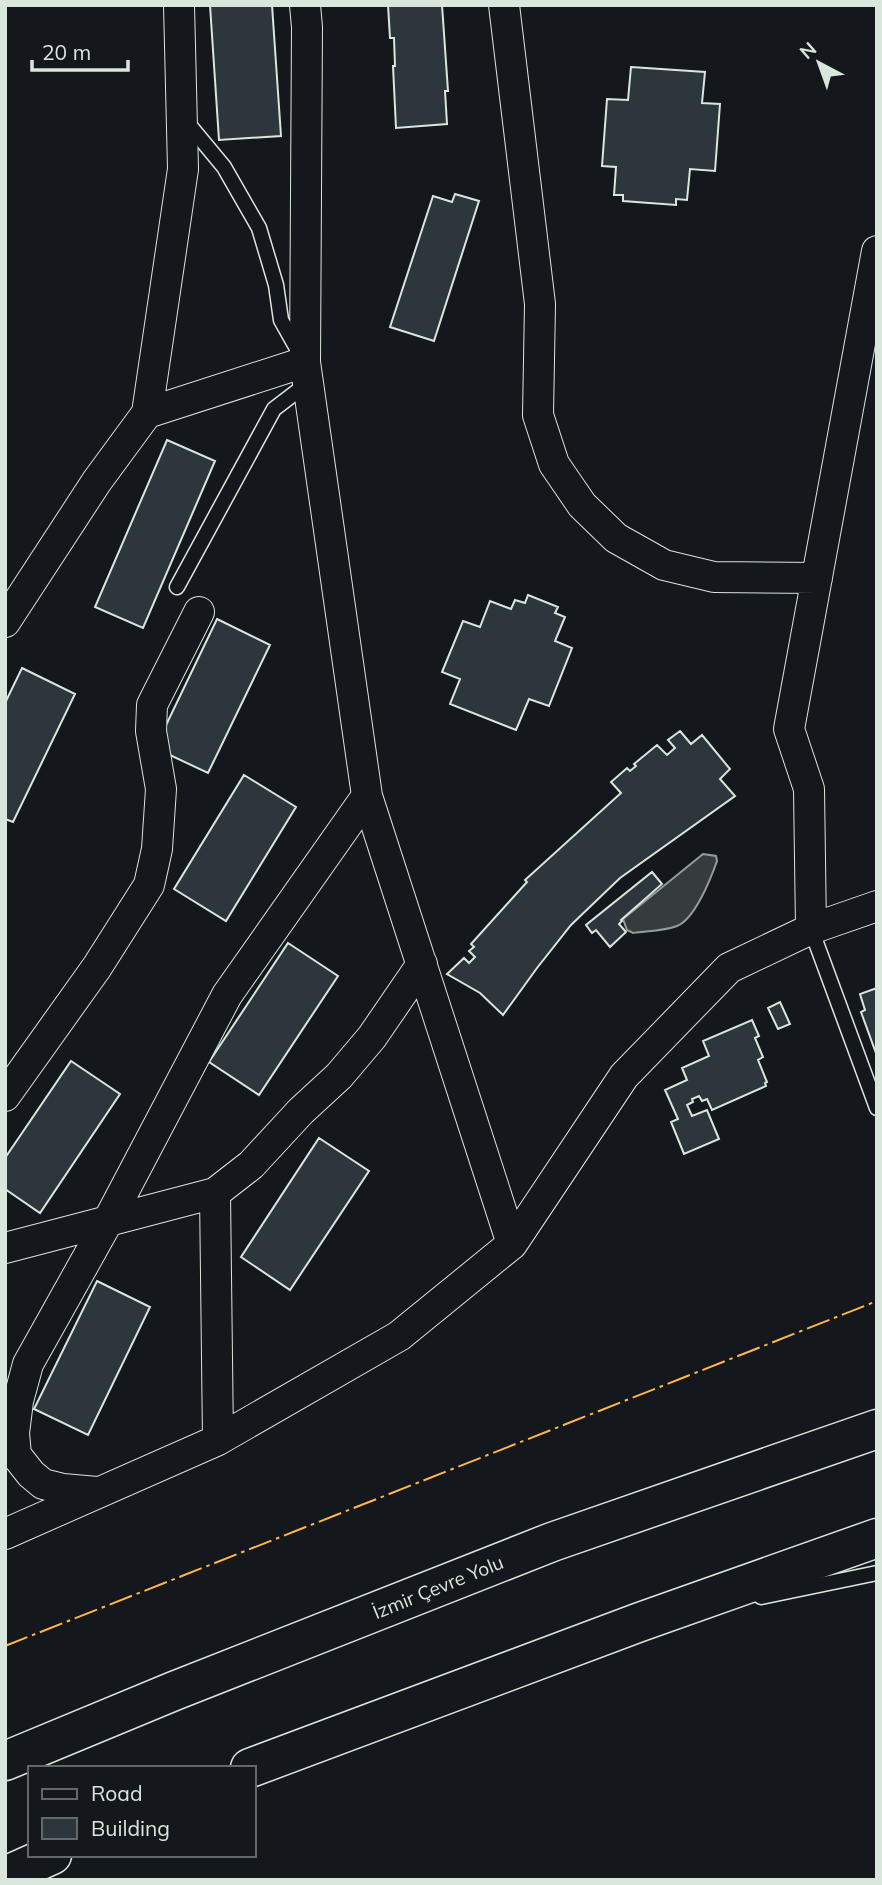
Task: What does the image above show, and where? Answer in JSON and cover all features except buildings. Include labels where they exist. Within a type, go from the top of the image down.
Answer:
[{"type":"highway","name":"İzmir Çevre Yolu","points":[[5,1761],[173,1691],[552,1542],[877,1429]]},
{"type":"highway","points":[[255,1766],[640,1622],[877,1538]]},
{"type":"highway","points":[[5,1876],[48,1857]]},
{"type":"street","points":[[5,622],[97,481],[147,414],[183,169],[179,5]]},
{"type":"street","points":[[305,5],[307,373],[367,796],[512,1244]]},
{"type":"street","points":[[504,5],[540,304],[538,415],[554,464],[582,505],[616,538],[664,565],[714,577],[817,578]]},
{"type":"street","points":[[811,929],[809,789],[789,729],[874,285],[877,251]]},
{"type":"street","points":[[147,414],[307,373]]},
{"type":"street","points":[[5,1096],[97,967],[149,885],[158,849],[161,789],[151,731],[152,705],[199,612]]},
{"type":"street","points":[[101,1492],[63,1489],[43,1484],[16,1455],[14,1433],[18,1401],[28,1364],[108,1221],[227,995],[367,796]]},
{"type":"street","points":[[5,1534],[218,1440],[399,1336],[512,1244],[624,1076],[729,968],[811,929],[877,906]]},
{"type":"street","points":[[5,1248],[215,1193],[251,1165],[301,1111],[340,1076],[372,1037],[422,964]]},
{"type":"street","points":[[215,1193],[218,1440]]},
{"type":"lane","points":[[177,587],[274,409],[307,373],[281,320],[276,285],[259,228],[224,167],[181,116]]},
{"type":"lane","points":[[811,929],[877,1108]]},
{"type":"lane","points":[[640,1622],[877,1573]]},
{"type":"shaded area","points":[[703,854],[716,856],[717,861],[702,897],[684,922],[661,930],[633,933],[627,930],[623,919]]},
{"type":"power","points":[[5,1646],[877,1301]]}]
